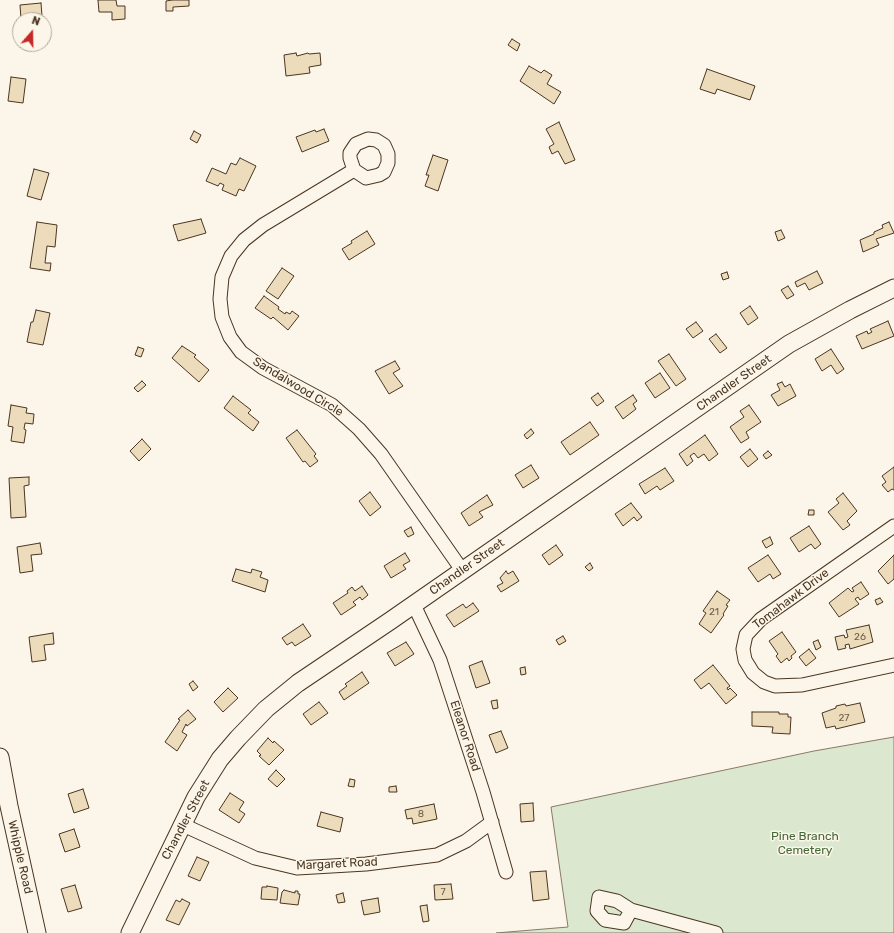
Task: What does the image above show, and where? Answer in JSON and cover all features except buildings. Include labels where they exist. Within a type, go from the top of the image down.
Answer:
[{"type":"main road","name":"Chandler Street","points":[[130,933],[196,797],[220,759],[266,709],[298,683],[414,605],[462,570],[789,344],[850,310],[894,288]]},
{"type":"main road","name":"Whipple Road","points":[[0,757],[9,806],[38,933]]},
{"type":"street","name":"Sandalwood Circle","points":[[354,170],[263,225],[239,245],[227,263],[222,277],[220,295],[222,317],[230,337],[241,352],[263,368],[332,405],[359,429],[381,454],[462,570]]},
{"type":"street","name":"Tomahawk Drive","points":[[894,526],[761,619],[748,632],[743,646],[746,660],[753,673],[764,682],[775,686],[802,685],[894,665]]},
{"type":"street","name":"Eleanor Road","points":[[414,605],[440,660],[492,822],[506,872]]},
{"type":"street","name":"Margaret Road","points":[[182,824],[255,858],[297,868],[366,864],[437,855],[466,841],[492,822]]},
{"type":"street","points":[[631,910],[716,933]]},
{"type":"green space","name":"Pine Branch Cemetery","points":[[894,737],[894,933],[496,933],[568,927],[551,807],[814,751]]}]
